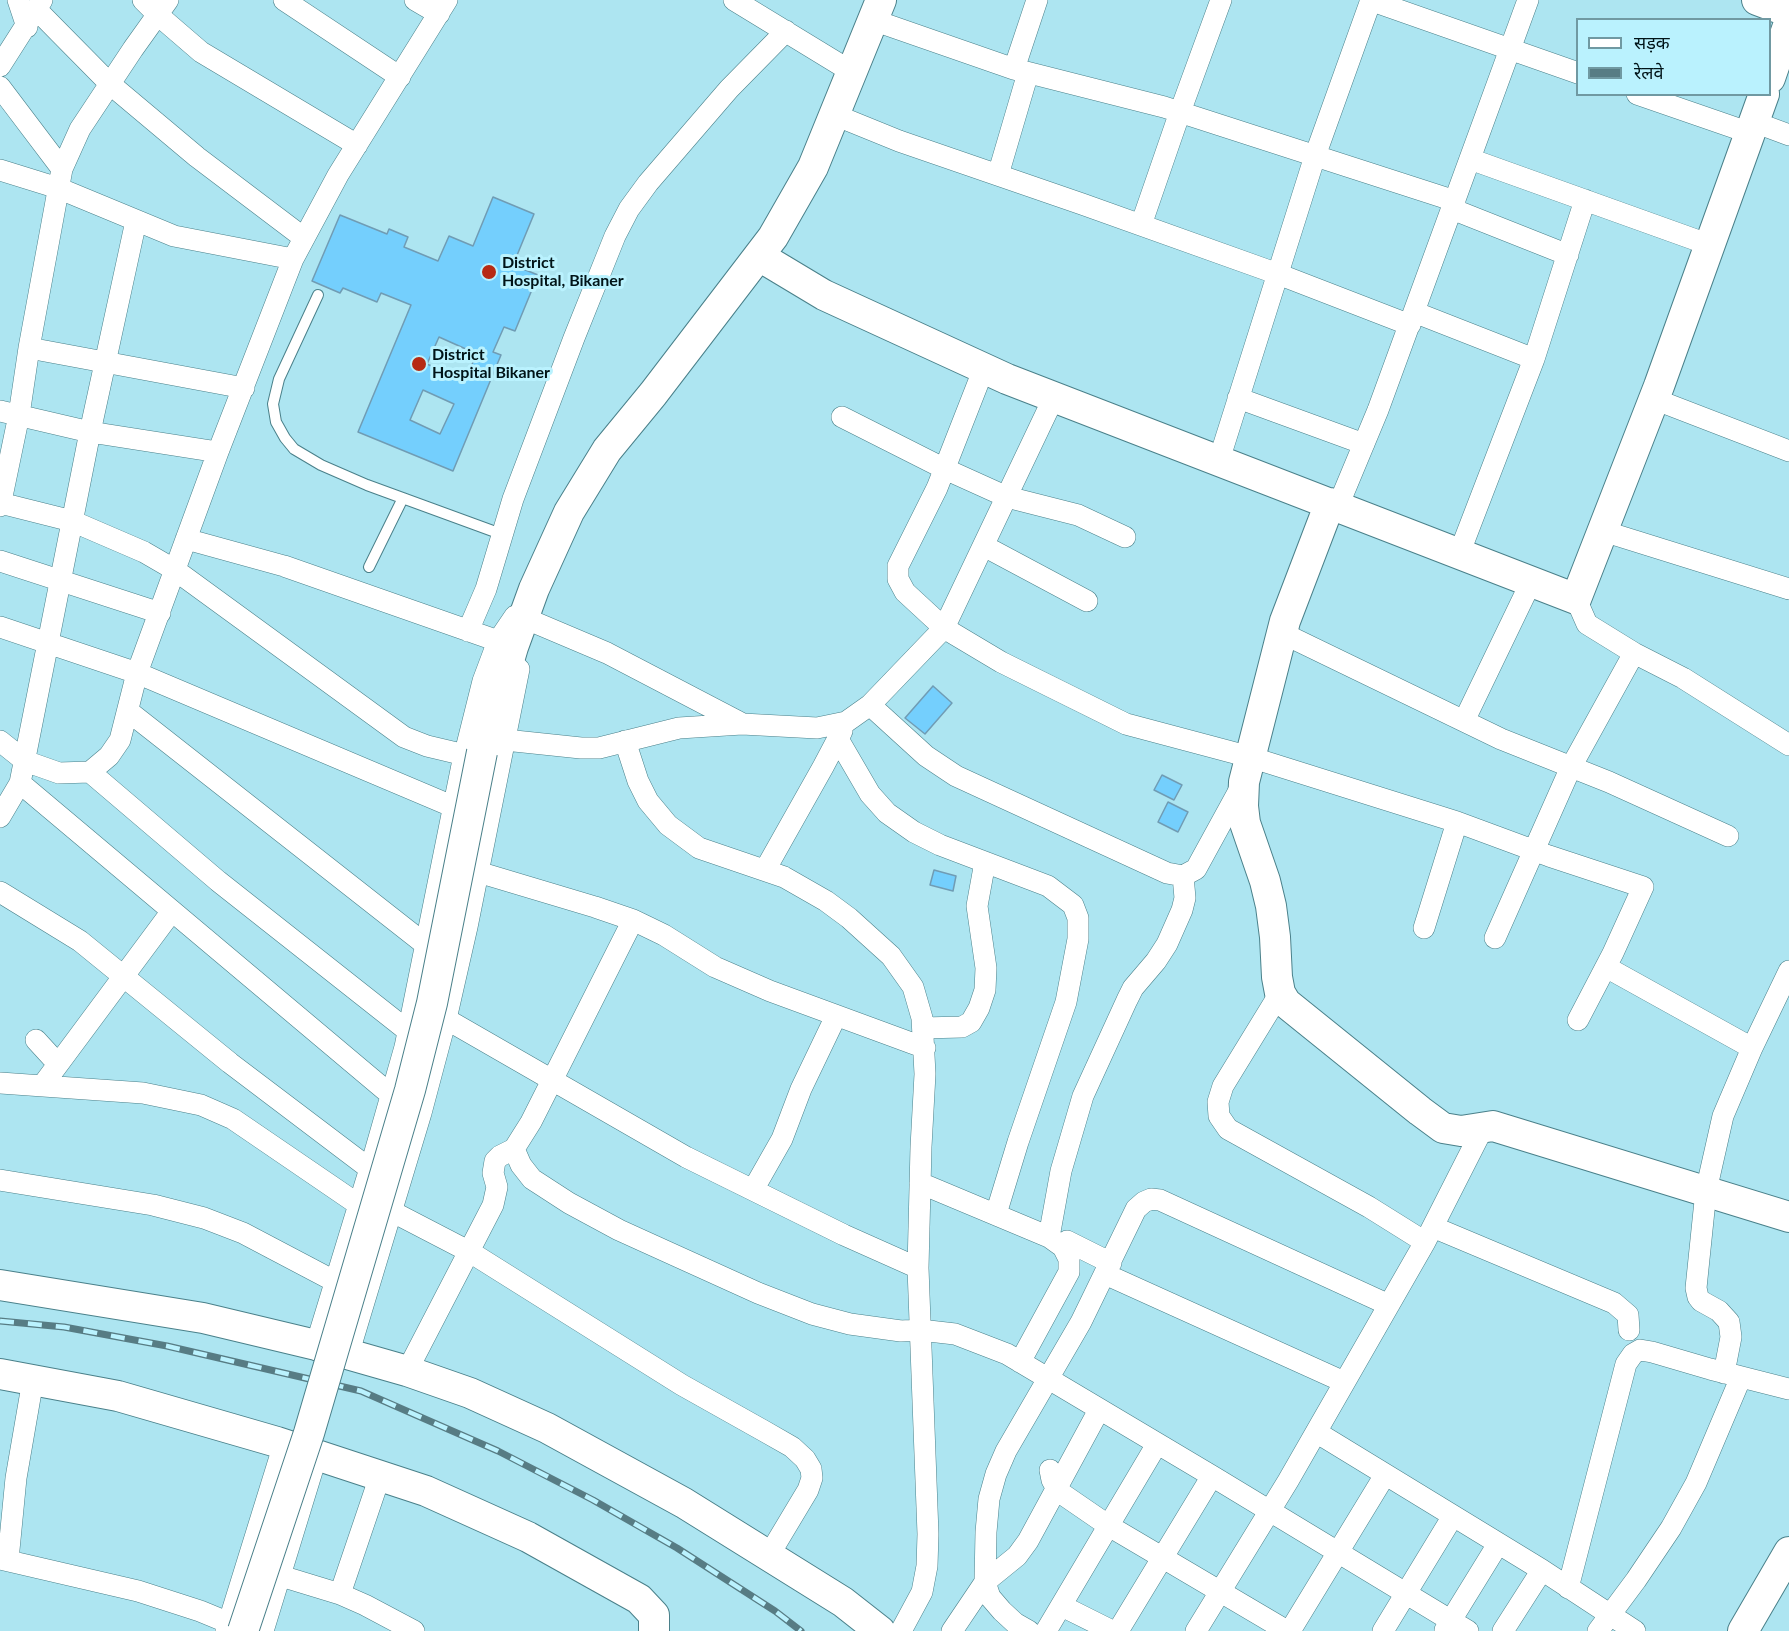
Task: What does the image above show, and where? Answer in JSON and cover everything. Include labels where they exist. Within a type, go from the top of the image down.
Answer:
[{"type":"street","points":[[18,0],[35,12],[110,84],[197,157],[304,238]]},
{"type":"street","points":[[284,0],[400,77]]},
{"type":"street","points":[[0,741],[25,761],[59,773],[90,772],[109,756],[120,740],[137,673],[218,452],[293,259],[338,175],[443,7],[415,0]]},
{"type":"street","points":[[734,0],[852,72]]},
{"type":"street","points":[[998,175],[1037,0]]},
{"type":"street","points":[[1141,225],[1221,0]]},
{"type":"street","points":[[1219,459],[1315,156],[1371,0],[1576,72]]},
{"type":"street","points":[[1528,0],[1364,444],[1334,504],[1285,621],[1247,769],[1243,806],[1245,823],[1271,906],[1280,993],[1293,1010],[1434,1122],[1451,1130],[1461,1131],[1493,1126],[1789,1217]]},
{"type":"street","points":[[1757,0],[1789,12]]},
{"type":"street","points":[[357,145],[201,52],[156,5],[110,84],[80,129],[60,179],[29,348],[9,413],[0,504],[72,521],[116,539],[175,570],[404,737],[427,746],[484,749],[599,748],[679,728],[742,724],[842,731]]},
{"type":"street","points":[[233,1628],[309,1432],[410,1090],[432,1003],[484,749],[513,647],[534,589],[569,512],[608,450],[773,237],[813,167],[877,10],[1021,71],[1180,112],[1315,156],[1453,205],[1568,255]]},
{"type":"street","points":[[0,66],[35,12]]},
{"type":"street","points":[[1771,75],[1789,23]]},
{"type":"street","points":[[468,631],[494,568],[501,534],[574,338],[615,236],[629,210],[648,183],[729,89],[786,31]]},
{"type":"street","points":[[0,87],[60,179]]},
{"type":"street","points":[[1648,96],[1756,116],[1789,135]]},
{"type":"street","points":[[835,115],[899,141],[1278,274],[1534,359]]},
{"type":"street","points":[[1756,116],[1654,399],[1576,599],[1587,624],[1634,653],[1683,678],[1789,745]]},
{"type":"street","points":[[1470,159],[1710,245]]},
{"type":"street","points":[[0,170],[60,179],[136,222],[185,239],[293,259]]},
{"type":"street","points":[[1459,554],[1534,359],[1586,200]]},
{"type":"street","points":[[0,817],[20,783],[90,432],[136,222]]},
{"type":"street","points":[[759,256],[824,295],[984,368],[1576,599]]},
{"type":"street","points":[[29,348],[244,388]]},
{"type":"street","points":[[984,368],[945,469],[898,566],[898,579],[905,592],[944,628],[1001,662],[1126,724],[1247,769],[1457,822],[1533,851],[1642,887],[1606,967],[1578,1020]]},
{"type":"street","points":[[765,870],[842,731],[944,628],[1054,397]]},
{"type":"street","points":[[1238,398],[1364,444]]},
{"type":"street","points":[[1654,399],[1789,451]]},
{"type":"street","points":[[9,413],[90,432],[218,452]]},
{"type":"street","points":[[842,417],[945,469],[1007,497],[1078,515],[1125,537]]},
{"type":"street","points":[[1603,531],[1789,589]]},
{"type":"street","points":[[186,539],[284,566],[498,641]]},
{"type":"street","points":[[984,546],[1087,601]]},
{"type":"street","points":[[0,561],[160,613]]},
{"type":"street","points":[[1464,721],[1531,582]]},
{"type":"street","points":[[316,1346],[370,1169],[408,1031],[454,807],[484,749],[529,620],[534,589]]},
{"type":"street","points":[[348,1355],[421,1113],[446,1019],[478,872],[484,749],[483,681],[498,641],[534,589]]},
{"type":"street","points":[[529,620],[607,653],[742,724]]},
{"type":"street","points":[[0,627],[137,673],[454,807]]},
{"type":"street","points":[[1282,633],[1501,740],[1609,782],[1728,836]]},
{"type":"street","points":[[1495,938],[1571,767],[1634,653]]},
{"type":"street","points":[[870,705],[926,756],[956,777],[1151,867],[1184,876],[1196,868],[1247,769]]},
{"type":"street","points":[[128,711],[426,945]]},
{"type":"street","points":[[842,731],[870,794],[887,813],[914,832],[940,845],[1048,886],[1073,905],[1078,918],[1076,950],[1066,1002],[1018,1142],[996,1215]]},
{"type":"street","points":[[625,741],[638,781],[648,801],[668,825],[699,848],[784,877],[826,901],[849,918],[891,956],[913,987],[924,1038],[925,1074],[918,1268],[928,1534],[927,1566],[922,1592],[901,1631]]},
{"type":"street","points":[[90,772],[218,881],[408,1031]]},
{"type":"street","points":[[20,783],[391,1095]]},
{"type":"street","points":[[1424,928],[1457,822]]},
{"type":"street","points":[[478,872],[633,920],[664,935],[716,967],[770,991],[836,1016],[924,1038],[962,1028],[971,1022],[979,1008],[985,990],[986,968],[977,906],[985,862]]},
{"type":"street","points":[[1020,1362],[1069,1272],[1069,1259],[1058,1239],[1062,1172],[1083,1096],[1126,1000],[1167,944],[1185,898],[1184,876]]},
{"type":"street","points":[[0,892],[80,941],[230,1063],[370,1169]]},
{"type":"street","points":[[42,1086],[172,911]]},
{"type":"street","points":[[407,1371],[470,1252],[497,1193],[493,1173],[495,1161],[514,1149],[531,1122],[633,920]]},
{"type":"street","points":[[1606,967],[1752,1048]]},
{"type":"street","points":[[1603,1623],[1636,1580],[1671,1528],[1696,1483],[1733,1375],[1729,1322],[1719,1311],[1701,1301],[1696,1288],[1706,1191],[1723,1116],[1789,971]]},
{"type":"street","points":[[1280,993],[1223,1086],[1218,1102],[1219,1116],[1228,1129],[1370,1207],[1429,1234],[1614,1303],[1628,1315],[1629,1330]]},
{"type":"street","points":[[753,1190],[782,1139],[801,1089],[836,1016]]},
{"type":"street","points":[[446,1019],[686,1157],[875,1250],[918,1268]]},
{"type":"street","points":[[36,1040],[58,1064]]},
{"type":"street","points":[[0,1083],[143,1094],[201,1105],[233,1119],[359,1205]]},
{"type":"street","points":[[1196,1631],[1316,1432],[1389,1305],[1429,1234],[1484,1126]]},
{"type":"street","points":[[514,1149],[521,1165],[532,1179],[569,1203],[619,1230],[758,1293],[812,1314],[850,1324],[901,1331],[920,1330],[955,1334],[1007,1354],[1407,1593],[1455,1627],[1498,1544]]},
{"type":"street","points":[[0,1180],[153,1205],[204,1218],[243,1233],[336,1282]]},
{"type":"street","points":[[920,1183],[1058,1239],[1108,1268],[1344,1382]]},
{"type":"street","points":[[1029,1631],[1015,1623],[1002,1611],[990,1597],[985,1582],[989,1499],[1006,1451],[1081,1322],[1136,1209],[1143,1202],[1151,1199],[1160,1200],[1389,1305]]},
{"type":"street","points":[[391,1211],[470,1252],[682,1385],[773,1436],[805,1459],[811,1469],[812,1478],[808,1490],[770,1555]]},
{"type":"street","points":[[0,1285],[203,1318],[407,1371],[470,1393],[547,1428],[684,1503],[843,1602],[880,1631]]},
{"type":"street","points":[[1568,1588],[1626,1364],[1633,1354],[1640,1350],[1652,1352],[1789,1389]]},
{"type":"street","points":[[0,1374],[118,1396],[284,1444],[426,1491],[528,1537],[639,1599],[654,1615],[654,1631]]},
{"type":"street","points":[[33,1380],[4,1559],[138,1591],[200,1611],[233,1628]]},
{"type":"street","points":[[952,1631],[985,1582],[1017,1556],[1028,1541],[1053,1479],[1099,1410]]},
{"type":"street","points":[[1316,1432],[1542,1570],[1568,1588],[1603,1623],[1635,1631]]},
{"type":"street","points":[[233,1628],[284,1444]]},
{"type":"street","points":[[1046,1631],[1157,1444]]},
{"type":"street","points":[[263,1631],[317,1455]]},
{"type":"street","points":[[1053,1479],[1109,1526],[1288,1631],[1384,1475]]},
{"type":"street","points":[[340,1594],[380,1476]]},
{"type":"street","points":[[1118,1631],[1212,1476]]},
{"type":"street","points":[[1383,1631],[1453,1516]]},
{"type":"street","points":[[1743,1631],[1789,1552]]},
{"type":"street","points":[[1503,1631],[1542,1570]]},
{"type":"street","points":[[281,1576],[340,1594],[414,1631]]},
{"type":"street","points":[[1062,1606],[1112,1631]]},
{"type":"lane","points":[[318,295],[279,380],[273,404],[276,422],[285,438],[294,449],[309,459],[367,485],[501,534]]},
{"type":"lane","points":[[369,567],[403,498]]},
{"type":"building","points":[[493,197],[534,214],[513,265],[538,275],[515,331],[504,327],[493,352],[501,355],[453,471],[358,432],[411,305],[381,293],[377,302],[343,288],[340,293],[312,281],[340,215],[387,234],[389,229],[408,237],[404,247],[438,261],[449,236],[473,246]],"holes":[[[439,337],[477,354],[464,381],[427,364]],[[423,390],[454,404],[440,434],[410,420]]]},
{"type":"building","points":[[933,686],[952,703],[925,734],[905,718]]},
{"type":"building","points":[[1162,775],[1182,785],[1174,800],[1154,790]]},
{"type":"building","points":[[1168,802],[1188,812],[1178,832],[1158,822]]},
{"type":"building","points":[[934,870],[956,876],[953,891],[930,885]]},
{"type":"railway","points":[[0,1321],[64,1327],[167,1346],[361,1391],[498,1451],[593,1500],[677,1548],[775,1611],[801,1631]]},
{"type":"place","name":"District Hospital, Bikaner","points":[[489,272]]},
{"type":"place","name":"District Hospital Bikaner","points":[[419,364]]}]
